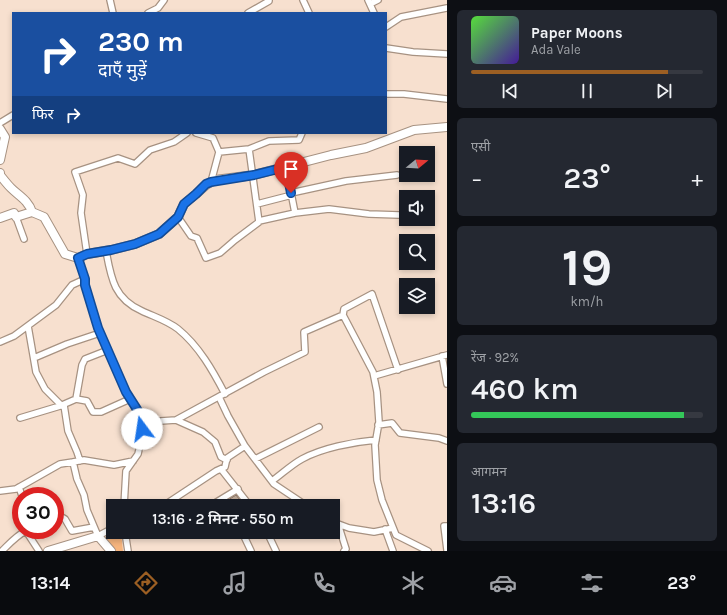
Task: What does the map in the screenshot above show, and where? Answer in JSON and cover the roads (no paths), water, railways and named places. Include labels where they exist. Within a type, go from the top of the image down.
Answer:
[{"type":"street","points":[[110,0],[113,12]]},
{"type":"street","points":[[150,12],[158,8],[164,0]]},
{"type":"street","points":[[250,12],[269,0]]},
{"type":"street","points":[[303,0],[309,12]]},
{"type":"street","points":[[374,12],[369,2],[378,0]]},
{"type":"street","points":[[387,26],[401,17],[447,8]]},
{"type":"street","points":[[387,48],[413,52],[447,54]]},
{"type":"street","points":[[387,94],[404,94],[447,99]]},
{"type":"street","points":[[0,123],[12,116]]},
{"type":"street","points":[[16,217],[32,212],[44,217],[65,254],[78,258],[87,254],[135,244],[159,234],[178,217],[184,204],[206,184],[211,182],[254,175],[331,155],[366,148],[414,130],[447,127]]},
{"type":"street","points":[[0,129],[5,137],[0,160]]},
{"type":"street","points":[[87,254],[81,213],[83,195],[75,172],[118,158],[135,164],[150,150],[174,142],[186,134]]},
{"type":"street","points":[[199,134],[213,138],[219,152],[211,182]]},
{"type":"street","points":[[219,152],[249,149],[269,141],[299,140],[302,134]]},
{"type":"street","points":[[249,149],[254,175],[259,221]]},
{"type":"street","points":[[286,167],[296,213]]},
{"type":"street","points":[[0,173],[11,189],[22,196],[30,205],[32,212]]},
{"type":"street","points":[[257,204],[346,181],[397,175]]},
{"type":"street","points":[[178,217],[191,236],[197,238],[206,258],[220,253],[259,221],[329,208],[370,214],[399,215]]},
{"type":"street","points":[[0,218],[14,213],[24,238]]},
{"type":"street","points":[[106,251],[110,275],[117,291],[130,304],[165,320],[179,329],[201,353],[225,394]]},
{"type":"street","points":[[78,258],[100,333],[130,398],[145,422],[138,454],[126,471],[124,499]]},
{"type":"street","points":[[0,342],[14,336],[28,326],[56,305],[72,285],[85,279]]},
{"type":"street","points":[[398,370],[372,294],[344,309],[343,315],[374,376],[377,392],[378,425],[375,445],[377,480],[382,500],[396,535],[428,551]]},
{"type":"street","points":[[145,422],[176,420],[264,372],[305,352],[304,332],[343,315]]},
{"type":"street","points":[[28,326],[36,372],[45,389],[63,405],[68,431],[80,461]]},
{"type":"street","points":[[34,358],[67,344],[100,333]]},
{"type":"street","points":[[76,399],[82,365],[85,359],[108,350]]},
{"type":"street","points":[[374,376],[444,356],[447,384]]},
{"type":"street","points":[[219,397],[244,446],[272,481],[297,499]]},
{"type":"street","points":[[20,418],[63,405],[76,399],[87,401],[93,412],[101,412],[130,398]]},
{"type":"street","points":[[176,420],[203,432],[215,442],[221,457],[227,460]]},
{"type":"street","points":[[378,425],[392,423],[400,433],[439,438],[447,441]]},
{"type":"street","points":[[255,459],[319,427]]},
{"type":"street","points":[[272,481],[302,459],[323,451],[356,442],[376,440]]},
{"type":"street","points":[[175,499],[225,467],[227,458],[244,446]]},
{"type":"street","points":[[19,487],[60,464],[84,460],[114,466],[133,461]]},
{"type":"street","points":[[73,462],[77,480],[84,495],[87,510],[94,527],[98,536],[111,551]]},
{"type":"street","points":[[221,469],[245,499]]},
{"type":"street","points":[[222,499],[238,489]]},
{"type":"street","points":[[0,491],[12,490]]},
{"type":"street","points":[[64,518],[72,531],[94,527]]},
{"type":"street","points":[[340,525],[349,528],[374,532],[393,528]]},
{"type":"street","points":[[447,526],[444,526],[447,550]]},
{"type":"street","points":[[385,529],[393,551]]},
{"type":"street","points":[[48,551],[98,536],[106,532]]},
{"type":"street","points":[[340,533],[346,549],[344,551]]},
{"type":"street","points":[[2,551],[15,539]]},
{"type":"street","points":[[32,539],[39,551]]},
{"type":"street","points":[[126,539],[128,551]]},
{"type":"street","points":[[245,539],[251,551]]},
{"type":"street","points":[[270,539],[276,551]]}]
